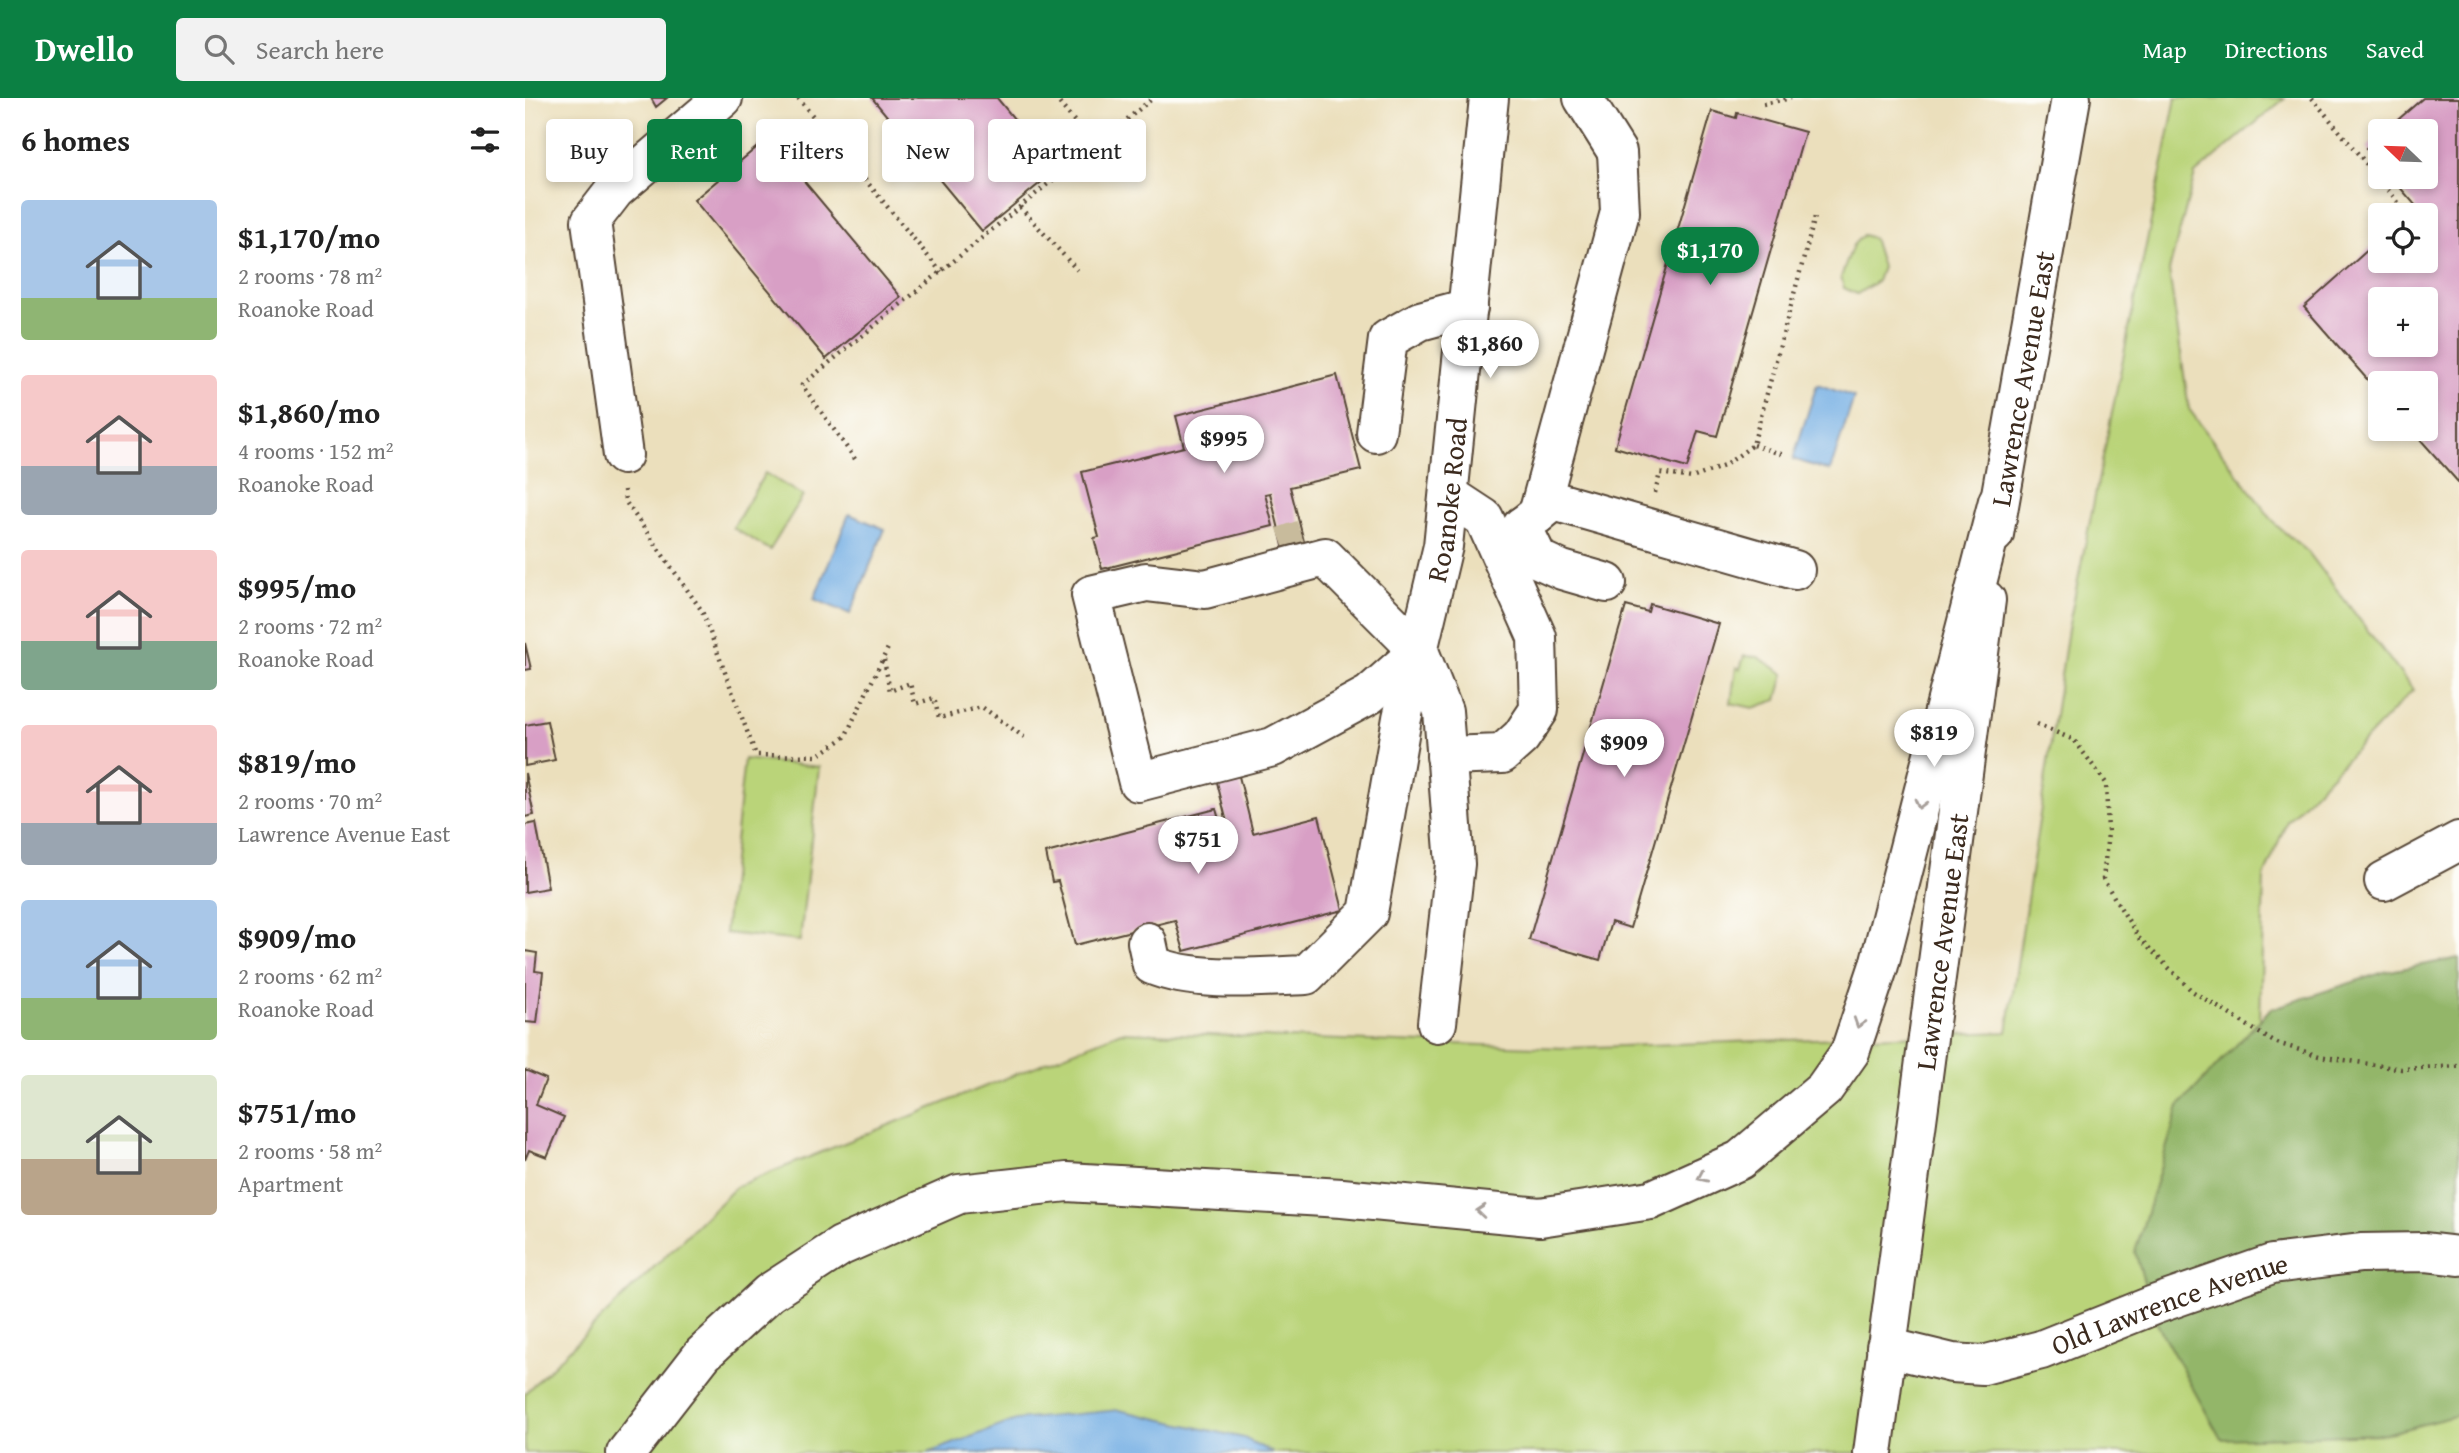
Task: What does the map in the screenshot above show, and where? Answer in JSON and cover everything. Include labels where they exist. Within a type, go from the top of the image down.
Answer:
[{"type":"main road","points":[[623,455],[591,221],[615,190],[723,98]]},
{"type":"main road","name":"Roanoke Road","points":[[1147,942],[1152,965],[1166,971],[1239,978],[1306,975],[1368,913],[1402,718],[1443,546],[1489,98]]},
{"type":"main road","points":[[1583,98],[1617,152],[1620,212],[1530,520],[1538,559],[1562,570],[1607,583]]},
{"type":"main road","name":"Lawrence Avenue East","points":[[1873,1453],[1999,501],[2071,98]]},
{"type":"main road","points":[[1376,433],[1388,339],[1420,321],[1468,308]]},
{"type":"main road","points":[[1449,495],[1484,518],[1530,520],[1554,501],[1795,570]]},
{"type":"main road","points":[[627,1453],[703,1354],[769,1293],[841,1246],[959,1195],[1067,1182],[1342,1198],[1541,1217],[1651,1200],[1740,1160],[1824,1089],[1850,1052],[1879,965],[1999,501]]},
{"type":"main road","points":[[1446,756],[1502,754],[1521,737],[1539,710],[1537,636],[1484,518]]},
{"type":"main road","points":[[1419,651],[1369,695],[1273,747],[1138,782],[1091,595],[1146,582],[1205,589],[1229,583],[1304,547],[1419,651],[1443,711],[1455,864],[1437,1023]]},
{"type":"main road","points":[[2384,881],[2459,841]]},
{"type":"main road","name":"Old Lawrence Avenue","points":[[1886,1347],[1952,1363],[1983,1365],[2041,1350],[2142,1310],[2272,1264],[2361,1253],[2425,1252],[2459,1256]]},
{"type":"path","points":[[798,98],[941,272]]},
{"type":"path","points":[[1055,98],[1072,119]]},
{"type":"path","points":[[1128,119],[1153,98]]},
{"type":"path","points":[[1763,104],[1791,98]]},
{"type":"path","points":[[2312,98],[2399,203]]},
{"type":"path","points":[[855,459],[802,385],[1051,182]]},
{"type":"path","points":[[1020,207],[1077,270]]},
{"type":"path","points":[[1646,528],[1660,473],[1692,478],[1724,466],[1753,445],[1816,213]]},
{"type":"path","points":[[1753,445],[1784,455]]},
{"type":"path","points":[[623,455],[625,501],[702,611],[756,755],[817,756],[845,737],[888,648]]},
{"type":"path","points":[[883,658],[890,691],[910,683],[915,704],[934,698],[939,718],[982,707],[1024,737]]},
{"type":"path","points":[[2037,724],[2074,740],[2106,783],[2108,833],[2103,879],[2139,938],[2192,991],[2274,1042],[2319,1056],[2401,1069],[2459,1066]]},
{"type":"green space","points":[[2176,98],[2285,98],[2195,174],[2169,271],[2189,409],[2276,525],[2308,552],[2413,690],[2287,821],[2264,877],[2260,1022],[2459,991],[2459,1453],[525,1453],[525,1393],[737,1186],[1121,1032],[1566,1048],[2007,1032],[2068,629]]},
{"type":"green space","points":[[1863,235],[1873,238],[1882,267],[1877,281],[1857,294],[1844,288],[1841,277],[1853,245]]},
{"type":"green space","points":[[765,473],[803,496],[770,550],[733,528]]},
{"type":"green space","points":[[1744,656],[1758,657],[1784,674],[1777,700],[1753,708],[1731,703],[1736,667],[1740,669]]},
{"type":"green space","points":[[744,759],[819,767],[800,941],[725,933]]},
{"type":"green space","points":[[2459,958],[2459,1415],[2385,1434],[2221,1439],[2156,1322],[2135,1252],[2179,1106],[2270,1009],[2384,972]]},
{"type":"water","points":[[1817,384],[1854,397],[1830,471],[1793,459]]},
{"type":"water","points":[[849,514],[885,529],[850,614],[814,599]]},
{"type":"water","points":[[1119,1410],[1244,1438],[1273,1453],[928,1453],[1016,1420]]},
{"type":"building","points":[[651,98],[667,98],[656,107]]},
{"type":"building","points":[[872,98],[997,98],[1014,119],[988,119],[988,182],[1041,182],[982,231],[941,182],[974,182],[974,119],[889,119]]},
{"type":"building","points":[[2423,98],[2459,98],[2459,483],[2422,441],[2438,441],[2438,371],[2368,371],[2368,380],[2304,307],[2368,250],[2368,273],[2438,273],[2438,203],[2414,203],[2401,189],[2438,189],[2438,119],[2399,119]]},
{"type":"building","points":[[1712,111],[1736,118],[1737,113],[1805,132],[1717,436],[1698,431],[1687,468],[1615,447]]},
{"type":"building","points":[[756,148],[756,182],[805,182],[901,297],[826,359],[694,200],[715,182],[742,182],[742,160]]},
{"type":"building","points":[[1337,375],[1361,470],[1290,487],[1307,553],[1286,558],[1270,493],[1265,494],[1273,526],[1102,569],[1094,538],[1099,537],[1082,472],[1184,447],[1176,416]]},
{"type":"building","points":[[1650,604],[1719,624],[1630,928],[1611,922],[1600,960],[1529,940],[1626,606],[1648,612]]},
{"type":"building","points":[[525,643],[531,669],[525,670]]},
{"type":"building","points":[[547,721],[555,760],[525,766],[525,725]]},
{"type":"building","points":[[1237,768],[1253,833],[1319,816],[1343,910],[1184,951],[1175,920],[1075,945],[1058,881],[1052,882],[1046,853],[1216,809],[1225,840],[1231,839],[1215,774]]},
{"type":"building","points":[[525,773],[534,815],[525,817]]},
{"type":"building","points":[[536,823],[548,888],[525,892],[525,825]]},
{"type":"building","points":[[525,951],[537,953],[535,971],[543,972],[537,1023],[525,1022]]},
{"type":"building","points":[[525,1070],[546,1079],[536,1105],[564,1117],[547,1157],[529,1150],[525,1160]]},
{"type":"tunnel","points":[[1283,546],[1303,539]]}]
